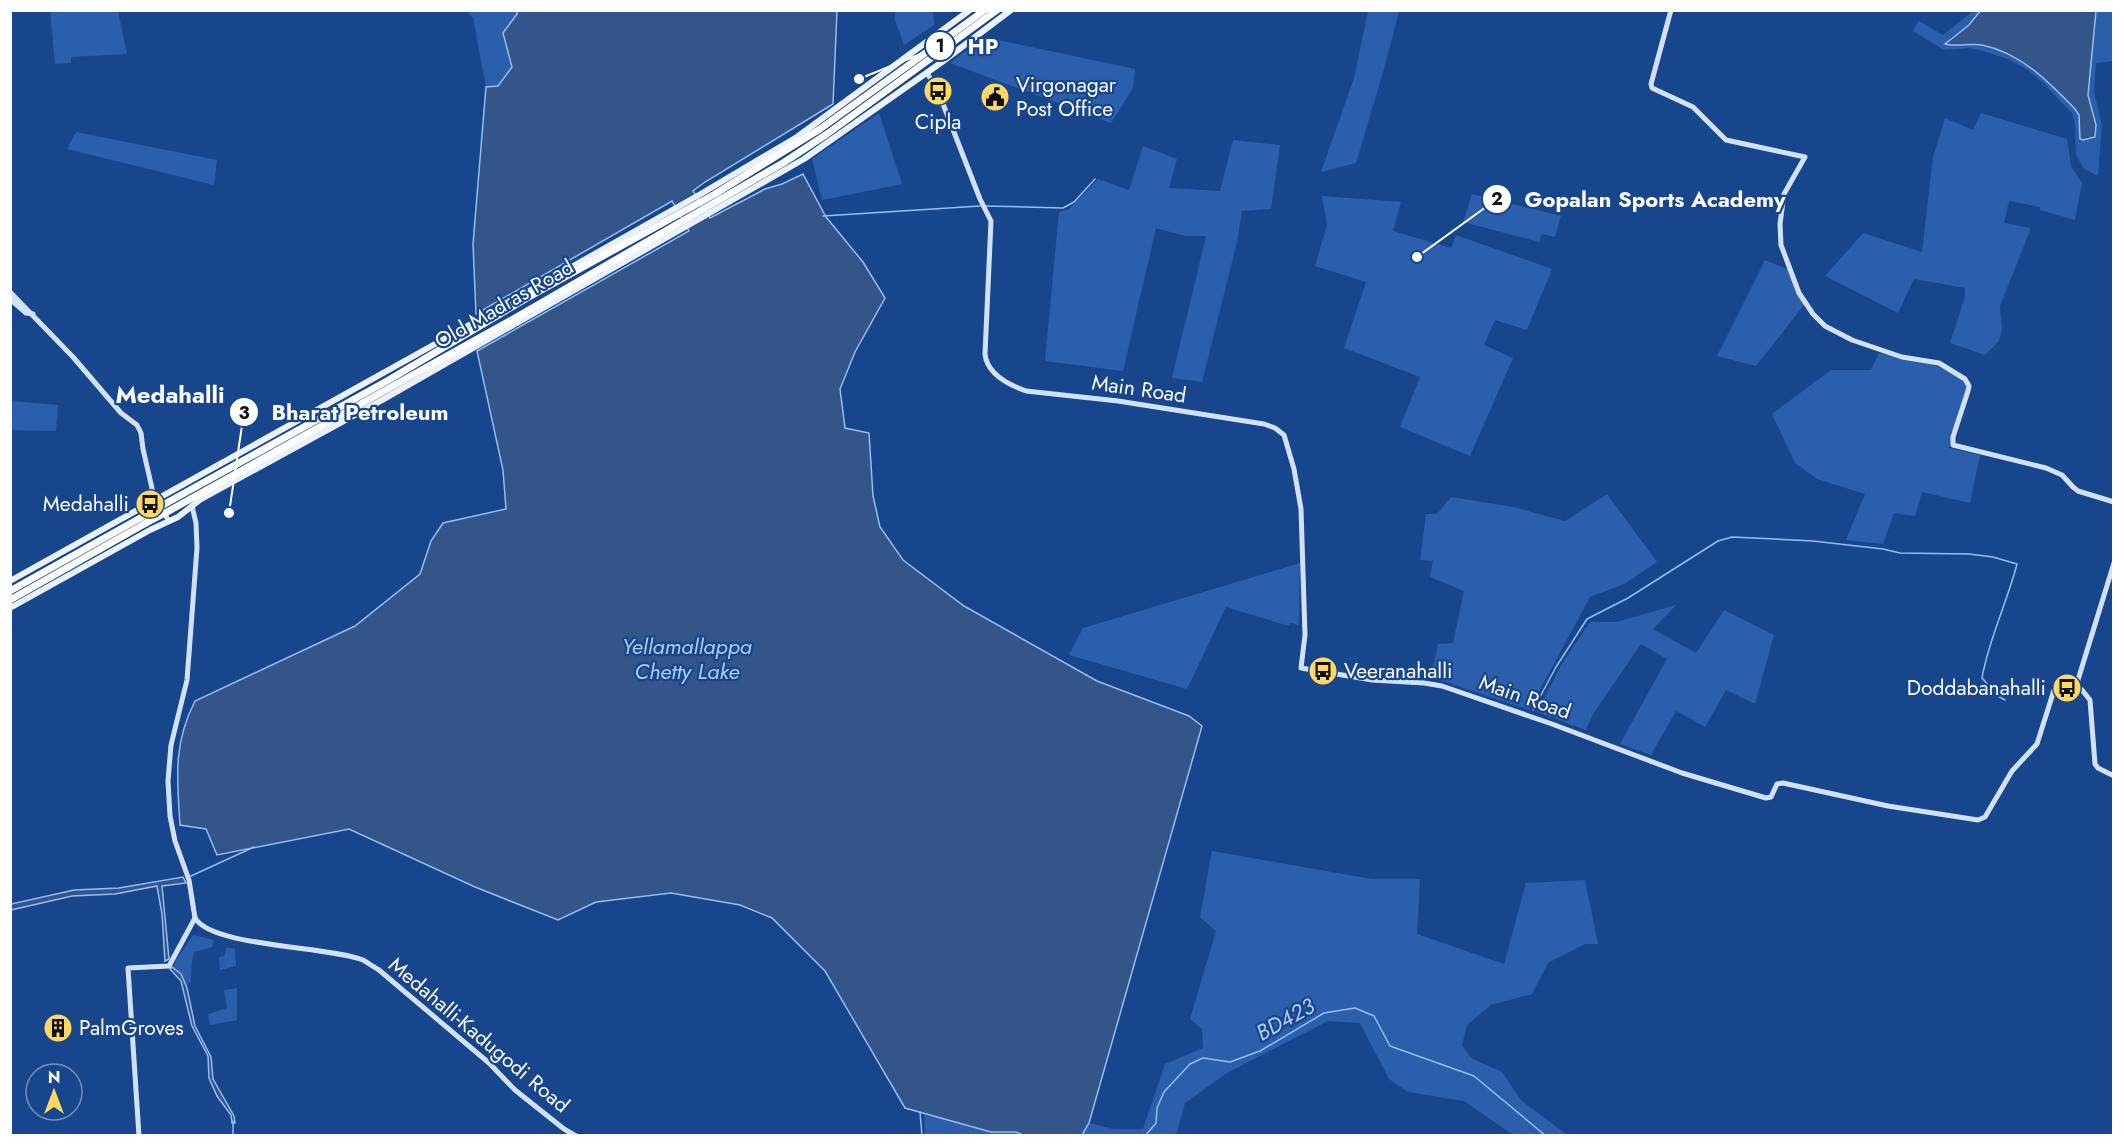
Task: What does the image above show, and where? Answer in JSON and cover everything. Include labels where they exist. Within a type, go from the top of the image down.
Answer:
[{"type":"highway","name":"Old Madras Road","points":[[704,204],[820,129],[985,10]]},
{"type":"highway","name":"Old Madras Road","points":[[10,591],[387,381],[465,335],[783,163],[827,134],[997,10]]},
{"type":"highway","name":"Old Madras Road","points":[[10,600],[469,343],[511,323],[678,219]]},
{"type":"main road","points":[[704,204],[970,10]]},
{"type":"main road","points":[[10,581],[470,325],[704,204],[804,159],[927,73],[1011,10]]},
{"type":"main road","points":[[10,608],[178,517],[201,499],[382,400],[511,323]]},
{"type":"main road","points":[[154,501],[166,523]]},
{"type":"main road","points":[[143,508],[154,528]]},
{"type":"street","points":[[1671,10],[1656,63],[1652,88],[1693,107],[1726,140],[1805,157],[1784,194],[1780,245],[1799,293],[1818,320],[1852,340],[1902,357],[1939,363],[1965,379],[1969,386],[1953,436],[1953,445],[2046,468],[2062,475],[2078,491],[2114,502]]},
{"type":"street","name":"Main Road","points":[[927,73],[939,91],[980,199],[992,221],[985,354],[988,366],[1014,387],[1026,391],[1118,401],[1264,424],[1284,435],[1294,469],[1301,510],[1305,635],[1301,668],[1372,680],[1424,682],[1442,686],[1562,727],[1682,773],[1766,798],[1771,797],[1777,784],[1783,783],[1888,806],[1978,820],[1985,817],[2012,771],[2037,744],[2054,690],[2072,687]]},
{"type":"street","points":[[10,292],[73,357],[121,413],[137,424],[141,433],[154,501]]},
{"type":"street","points":[[10,299],[26,313],[33,314]]},
{"type":"street","points":[[139,1136],[128,968],[169,966],[195,918],[189,880],[175,841],[170,816],[169,760],[187,680],[197,548],[196,524],[192,506]]},
{"type":"street","points":[[178,517],[188,518],[196,524]]},
{"type":"street","points":[[2072,687],[2077,683],[2114,563]]},
{"type":"street","points":[[2072,687],[2082,690],[2090,700],[2095,764],[2114,776]]},
{"type":"street","name":"Medahalli-Kadugodi Road","points":[[195,918],[200,925],[210,931],[229,937],[328,952],[362,960],[379,970],[489,1063],[515,1090],[576,1136]]},
{"type":"shaded area","points":[[50,11],[118,11],[127,54],[71,57],[71,63],[55,64]]},
{"type":"shaded area","points":[[466,11],[517,11],[503,33],[512,67],[498,86],[486,87],[473,18]]},
{"type":"shaded area","points":[[895,11],[933,11],[934,25],[904,45],[895,20]]},
{"type":"shaded area","points":[[1368,11],[1399,11],[1384,69],[1356,163],[1321,172],[1354,78]]},
{"type":"shaded area","points":[[1973,11],[1981,11],[1969,25],[1950,38],[1947,45],[1984,46],[1998,50],[2023,63],[2045,80],[2075,109],[2079,115],[2080,139],[2094,114],[2088,95],[2096,11],[2113,11],[2113,61],[2096,63],[2094,92],[2102,125],[2098,176],[2083,168],[2076,154],[2075,124],[2072,113],[2028,70],[2008,59],[1983,51],[1969,48],[1944,50],[1913,31],[1919,21],[1943,35]]},
{"type":"shaded area","points":[[984,37],[1135,69],[1133,88],[1111,123],[950,63]]},
{"type":"shaded area","points":[[879,113],[902,184],[822,200],[812,159]]},
{"type":"shaded area","points":[[1981,113],[2067,139],[2071,166],[2082,183],[2075,220],[2040,210],[2040,207],[2009,201],[2004,223],[2031,228],[2000,306],[2002,329],[1999,341],[1985,355],[1950,343],[1965,297],[1965,288],[1914,279],[1898,313],[1825,276],[1863,233],[1922,252],[1933,157],[1945,118],[1973,130]]},
{"type":"shaded area","points":[[76,132],[217,160],[214,185],[67,149]]},
{"type":"shaded area","points":[[1233,140],[1280,145],[1271,209],[1242,211],[1237,242],[1202,382],[1172,378],[1206,236],[1185,236],[1156,228],[1123,371],[1045,361],[1059,212],[1069,209],[1098,179],[1129,190],[1143,146],[1177,159],[1169,188],[1220,191]]},
{"type":"shaded area","points":[[1472,194],[1561,216],[1555,237],[1542,234],[1539,242],[1463,222]]},
{"type":"shaded area","points":[[1322,196],[1401,202],[1393,231],[1451,248],[1456,235],[1552,269],[1527,330],[1495,320],[1484,345],[1513,358],[1470,456],[1400,427],[1420,377],[1344,348],[1366,282],[1315,266],[1327,225]]},
{"type":"shaded area","points":[[1765,260],[1787,269],[1804,305],[1756,366],[1717,356]]},
{"type":"shaded area","points":[[1879,353],[1927,363],[1951,372],[1960,379],[1967,387],[1949,448],[1980,455],[1970,503],[1922,492],[1915,516],[1894,513],[1883,544],[1846,540],[1865,494],[1817,479],[1795,463],[1772,414],[1831,370],[1871,370]]},
{"type":"shaded area","points":[[11,401],[58,405],[56,431],[11,430]]},
{"type":"shaded area","points":[[1607,494],[1657,562],[1624,584],[1590,597],[1529,710],[1431,677],[1438,644],[1453,643],[1464,591],[1430,577],[1433,561],[1420,560],[1426,514],[1437,514],[1451,497],[1513,507],[1565,521]]},
{"type":"shaded area","points":[[1300,563],[1299,625],[1290,623],[1289,626],[1226,607],[1187,689],[1069,655],[1083,628]]},
{"type":"shaded area","points":[[1676,605],[1653,629],[1696,653],[1724,610],[1774,635],[1755,704],[1726,690],[1705,727],[1676,711],[1651,755],[1620,744],[1667,659],[1641,644],[1593,714],[1586,730],[1537,712],[1561,665],[1590,622],[1617,622]]},
{"type":"shaded area","points":[[1212,851],[1372,879],[1420,879],[1417,934],[1504,964],[1526,883],[1585,880],[1598,944],[1585,944],[1548,963],[1532,994],[1491,1005],[1467,1025],[1462,1045],[1471,1058],[1502,1072],[1521,1100],[1567,1135],[1513,1135],[1464,1101],[1408,1092],[1389,1079],[1360,1023],[1328,1021],[1227,1073],[1185,1103],[1176,1135],[1082,1135],[1089,1123],[1113,1129],[1143,1129],[1165,1064],[1203,1048],[1202,1029],[1190,1019],[1216,931],[1200,917]]},
{"type":"shaded area","points":[[193,935],[214,940],[212,947],[194,952],[191,982],[186,985],[181,974],[172,967]]},
{"type":"shaded area","points":[[227,947],[235,949],[236,966],[220,970],[219,957],[224,956]]},
{"type":"shaded area","points":[[237,988],[237,1020],[210,1025],[208,1014],[227,1008],[224,990]]},
{"type":"shaded area","points":[[924,1113],[991,1132],[1016,1132],[1025,1135],[925,1135]]},
{"type":"water","points":[[1981,10],[2096,11],[2088,95],[2096,125],[2095,137],[2080,139],[2079,115],[2075,109],[2044,79],[2022,62],[1982,45],[1945,44],[1969,25]]},
{"type":"water","name":"Yellamallappa Chetty Lake","points":[[517,11],[837,11],[833,104],[693,191],[710,218],[765,189],[803,174],[826,217],[863,262],[885,298],[855,352],[840,389],[845,428],[869,433],[873,496],[880,527],[903,560],[964,606],[1097,681],[1189,716],[1202,726],[1089,1123],[1082,1135],[1025,1136],[1016,1132],[991,1132],[905,1108],[825,971],[772,918],[740,905],[671,893],[596,902],[558,920],[475,887],[349,829],[217,855],[206,829],[180,825],[178,762],[183,732],[195,701],[355,626],[420,574],[431,541],[443,523],[506,509],[503,470],[477,351],[689,231],[672,201],[476,314],[473,244],[486,87],[498,86],[512,67],[503,33]]},
{"type":"water","points":[[183,877],[186,883],[162,886],[169,959],[165,961],[162,914],[157,886],[115,894],[72,896],[11,910],[11,904],[74,890],[119,888]]},
{"type":"water","points":[[172,967],[181,974],[187,988],[195,1026],[211,1057],[213,1079],[234,1116],[235,1123],[232,1123],[231,1115],[217,1096],[209,1078],[208,1056],[192,1026],[181,981],[170,969]]},
{"type":"waterway","points":[[985,206],[1063,208],[1074,202],[1095,179]]},
{"type":"waterway","points":[[823,216],[980,206]]},
{"type":"waterway","points":[[1533,710],[1556,667],[1587,619],[1628,598],[1718,541],[1732,537],[1813,541],[1900,553],[1969,554],[1993,557],[2017,564],[1989,649],[1982,678],[1998,696],[2005,700]]},
{"type":"waterway","points":[[191,876],[254,847]]},
{"type":"waterway","name":"BD423","points":[[1145,1136],[1156,1123],[1157,1108],[1164,1092],[1190,1064],[1203,1058],[1230,1062],[1260,1051],[1324,1013],[1355,1008],[1374,1016],[1390,1046],[1474,1076],[1546,1136]]},
{"type":"waterway","points":[[920,1112],[922,1136]]},
{"type":"waterway","points":[[233,1121],[233,1136]]},
{"type":"place","name":"HP","points":[[859,79]]},
{"type":"place","name":"Cipla","points":[[938,91]]},
{"type":"place","name":"Virgonagar Post Office","points":[[995,97]]},
{"type":"place","name":"Gopalan Sports Academy","points":[[1417,257]]},
{"type":"place","name":"Medahalli","points":[[150,504]]},
{"type":"place","name":"Bharat Petroleum","points":[[229,513]]},
{"type":"place","name":"Veeranahalli","points":[[1323,671]]},
{"type":"place","name":"Doddabanahalli","points":[[2067,688]]},
{"type":"place","name":"PalmGroves","points":[[58,1028]]},
{"type":"district","name":"Medahalli","points":[[170,395]]}]
